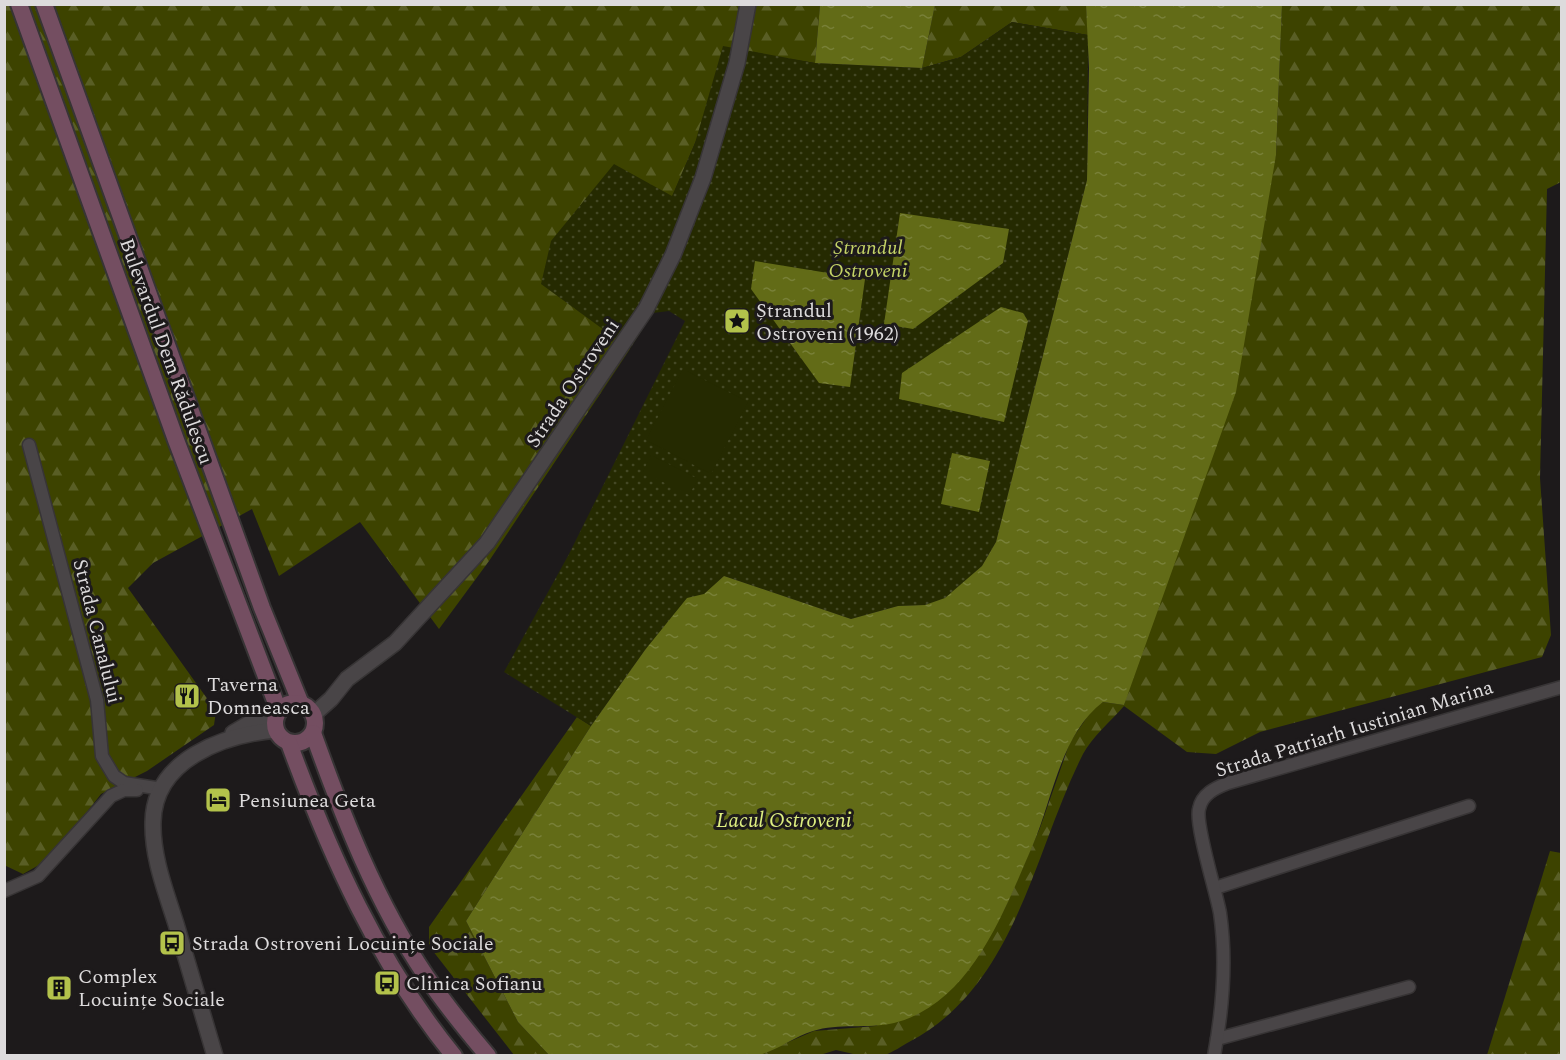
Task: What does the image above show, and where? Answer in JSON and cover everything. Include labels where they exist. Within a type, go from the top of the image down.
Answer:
[{"type":"main road","name":"Bulevardul Dem Rădulescu","points":[[19,4],[176,440],[278,712],[276,730]]},
{"type":"main road","name":"Bulevardul Dem Rădulescu","points":[[44,4],[262,608],[315,727],[312,733],[346,824],[397,927],[425,975],[488,1056]]},
{"type":"main road","points":[[278,712],[289,704],[306,708]]},
{"type":"main road","points":[[276,730],[289,742],[323,833],[358,908],[407,993],[454,1056]]},
{"type":"main road","points":[[289,742],[305,741],[312,733]]},
{"type":"street","name":"Strada Ostroveni","points":[[306,708],[394,643],[487,543],[646,309],[674,251],[703,178],[737,63],[748,4]]},
{"type":"street","name":"Strada Canalului","points":[[29,445],[97,700],[102,756],[114,776],[124,783],[162,789]]},
{"type":"street","name":"Strada Patriarh Iustinian Marina","points":[[1214,1056],[1225,969],[1215,888],[1198,822],[1198,810],[1202,800],[1216,787],[1562,687]]},
{"type":"street","points":[[215,1056],[155,852],[153,820],[162,789],[182,763],[250,723],[278,712]]},
{"type":"street","points":[[215,743],[257,732],[276,730]]},
{"type":"street","points":[[4,891],[38,876],[111,796],[124,790],[162,789]]},
{"type":"street","points":[[1215,888],[1469,806]]},
{"type":"street","points":[[1217,1039],[1409,987]]},
{"type":"green space","points":[[4,5],[820,5],[815,63],[740,51],[695,143],[614,335],[630,349],[489,561],[439,629],[360,522],[279,576],[252,509],[153,563],[128,588],[216,711],[214,725],[147,771],[101,794],[58,849],[39,865],[23,874],[4,865]]},
{"type":"green space","points":[[935,5],[1086,5],[1088,35],[1012,22],[961,57],[922,68]]},
{"type":"green space","points":[[1282,5],[1561,5],[1561,182],[1547,189],[1540,478],[1551,635],[1542,657],[1260,732],[1216,754],[1187,752],[1124,706],[1096,735],[1083,754],[1017,914],[998,952],[974,987],[945,1018],[885,1055],[860,1056],[836,1050],[820,1055],[756,1056],[814,1031],[876,1026],[958,981],[985,944],[1005,908],[1040,828],[1070,742],[1092,710],[1103,702],[1124,705],[1276,155]]},
{"type":"green space","name":"Ștrandul Ostroveni","points":[[1012,22],[1088,35],[1087,180],[996,542],[982,566],[945,599],[925,605],[898,606],[851,619],[724,576],[645,650],[591,726],[504,672],[569,554],[685,321],[669,311],[653,313],[630,349],[541,284],[551,241],[614,164],[672,196],[695,143],[723,46],[815,63],[922,68],[961,57]]},
{"type":"green space","points":[[683,369],[748,402],[711,474],[646,440]]},
{"type":"green space","points":[[651,455],[698,479],[689,495],[643,472]]},
{"type":"green space","points":[[577,717],[591,726],[466,921],[518,1022],[549,1055],[514,1055],[429,946],[429,927]]},
{"type":"green space","points":[[1550,851],[1561,853],[1561,1055],[1487,1055]]},
{"type":"water","points":[[820,5],[935,5],[922,68],[815,63]]},
{"type":"water","name":"Lacul Ostroveni","points":[[1086,5],[1282,5],[1276,155],[1236,392],[1124,705],[1103,702],[1088,716],[1077,732],[1059,769],[1032,847],[996,926],[964,976],[944,996],[921,1013],[884,1025],[833,1027],[813,1031],[769,1052],[754,1056],[549,1055],[518,1022],[466,921],[591,726],[645,650],[687,598],[704,594],[724,576],[851,619],[898,606],[925,605],[945,598],[982,566],[996,542],[1087,180],[1089,68]]},
{"type":"water","points":[[900,213],[1009,229],[1003,263],[913,329],[884,324]]},
{"type":"water","points":[[755,261],[865,279],[850,387],[819,383],[751,289]]},
{"type":"water","points":[[1001,307],[1023,313],[1028,321],[1004,422],[899,399],[902,373]]},
{"type":"water","points":[[952,453],[990,461],[979,512],[941,504]]},
{"type":"place","name":"Ștrandul Ostroveni (1962)","points":[[737,321]]},
{"type":"place","name":"Taverna Domneasca","points":[[187,696]]},
{"type":"place","name":"Pensiunea Geta","points":[[218,800]]},
{"type":"place","name":"Strada Ostroveni Locuințe Sociale","points":[[172,943]]},
{"type":"place","name":"Clinica Sofianu","points":[[387,983]]},
{"type":"place","name":"Complex Locuințe Sociale","points":[[59,988]]}]
